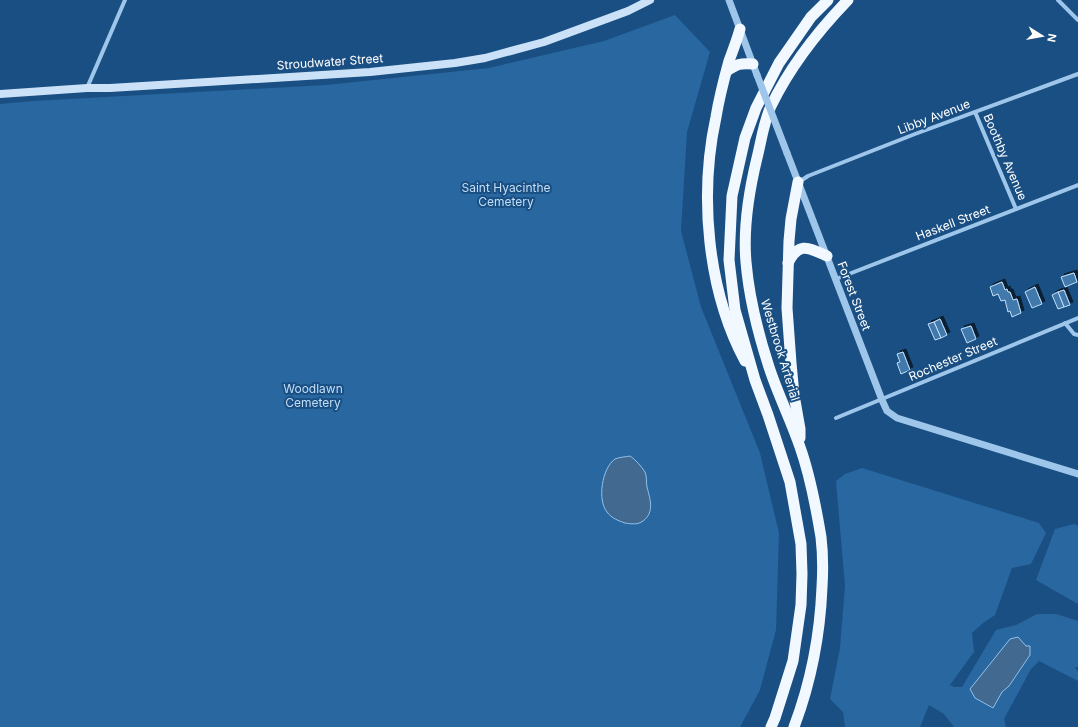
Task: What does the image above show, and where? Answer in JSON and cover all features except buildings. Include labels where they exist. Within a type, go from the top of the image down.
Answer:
[{"type":"highway","points":[[771,727],[793,661],[801,605],[801,544],[790,482],[768,414],[755,380],[735,310],[729,260],[732,196],[745,138],[756,108],[778,63],[811,17],[828,0]]},
{"type":"highway","name":"Westbrook Arterial","points":[[794,727],[809,682],[816,649],[821,606],[821,540],[800,447],[782,403],[758,328],[750,295],[746,260],[746,232],[752,179],[770,108],[805,51],[848,0]]},
{"type":"highway","points":[[740,29],[718,105],[711,141],[708,184],[709,228],[715,272],[722,303],[736,344],[755,380]]},
{"type":"highway","points":[[727,71],[742,63],[753,64]]},
{"type":"highway","points":[[798,182],[791,219],[788,263],[788,330],[794,394],[800,429],[800,447]]},
{"type":"highway","points":[[788,263],[793,253],[802,248],[827,256]]},
{"type":"main road","name":"Stroudwater Street","points":[[0,94],[370,72],[454,63],[485,58],[544,42],[628,11],[650,0]]},
{"type":"street","points":[[87,88],[125,0]]},
{"type":"street","name":"Forest Street","points":[[729,0],[887,411],[897,418],[1078,474]]},
{"type":"street","points":[[1058,0],[1078,20]]},
{"type":"street","name":"Libby Avenue","points":[[798,182],[808,176],[1078,74]]},
{"type":"street","name":"Boothby Avenue","points":[[975,112],[1016,209]]},
{"type":"street","name":"Haskell Street","points":[[836,279],[1078,185]]},
{"type":"street","name":"Rochester Street","points":[[836,418],[1065,322],[1078,318]]},
{"type":"street","points":[[1065,322],[1074,334],[1078,335]]},
{"type":"green space","points":[[675,15],[710,52],[687,132],[681,231],[701,307],[760,453],[779,533],[776,630],[760,690],[740,727],[0,727],[0,104],[326,85],[489,68],[604,41]]},
{"type":"green space","points":[[862,468],[1039,523],[1046,533],[1031,564],[1012,568],[995,615],[972,633],[974,652],[950,685],[954,687],[962,687],[996,630],[1016,625],[1037,614],[1056,614],[1078,621],[1078,667],[1075,667],[1078,672],[1078,681],[1039,661],[1031,669],[1004,719],[1006,727],[954,727],[944,714],[929,705],[920,727],[845,727],[843,712],[830,699],[840,648],[845,586],[836,481],[845,474]],"holes":[[[1030,646],[1030,655],[992,708],[975,698]]]},
{"type":"green space","points":[[1074,524],[1078,526],[1078,604],[1036,580],[1055,529]]},
{"type":"shaded area","points":[[630,456],[645,472],[651,505],[647,517],[641,522],[634,524],[625,523],[613,518],[604,507],[602,500],[602,484],[607,469],[615,459]]},
{"type":"shaded area","points":[[1018,637],[1026,646],[1030,646],[1030,655],[1009,686],[1002,692],[993,708],[975,698],[970,689],[1010,639]]},
{"type":"park label","name":"Saint Hyacinthe Cemetery","points":[[506,195]]},
{"type":"park label","name":"Woodlawn Cemetery","points":[[313,396]]}]
